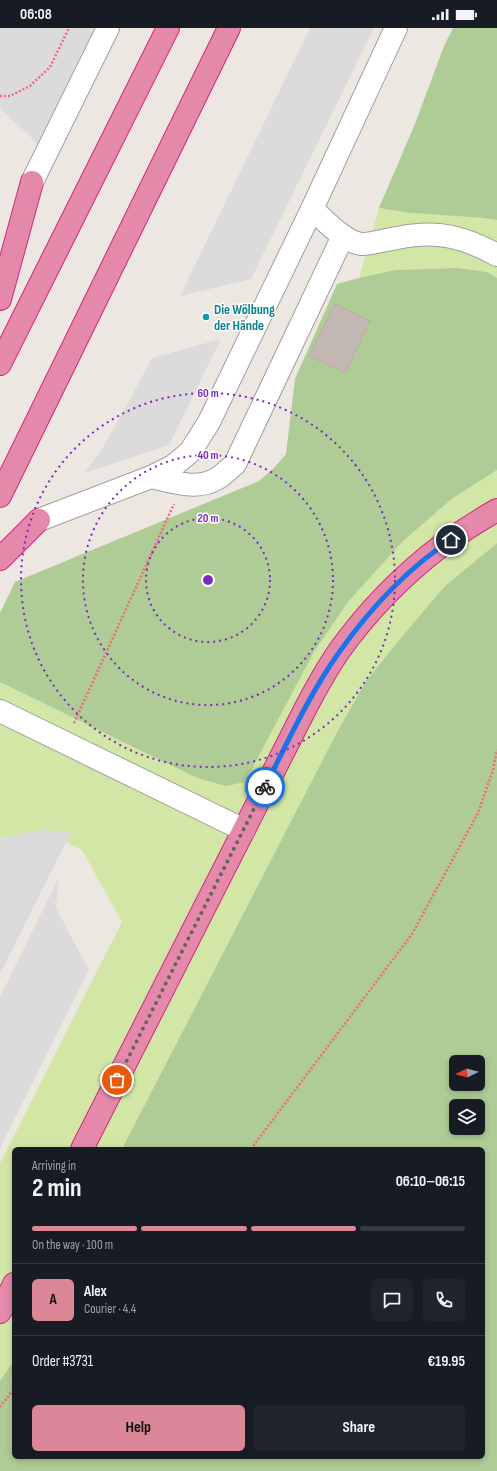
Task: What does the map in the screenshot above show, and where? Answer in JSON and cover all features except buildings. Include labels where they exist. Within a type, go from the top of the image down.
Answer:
[{"type":"highway","points":[[0,364],[168,28]]},
{"type":"highway","points":[[0,496],[229,28]]},
{"type":"highway","points":[[0,299],[32,182]]},
{"type":"highway","points":[[83,1147],[314,693],[339,651],[388,594],[412,570],[441,546],[497,510]]},
{"type":"highway","points":[[0,559],[40,520]]},
{"type":"highway","points":[[0,1312],[12,1288]]},
{"type":"lane","points":[[32,182],[108,28]]},
{"type":"lane","points":[[40,520],[151,477],[173,466],[190,452],[209,422],[312,209],[396,28]]},
{"type":"lane","points":[[312,209],[343,236],[362,244],[420,234],[457,237],[476,244],[497,255]]},
{"type":"lane","points":[[151,477],[179,483],[199,485],[217,478],[235,464],[343,236]]},
{"type":"lane","points":[[0,711],[244,830]]},
{"type":"path","points":[[0,96],[10,96],[30,86],[50,67],[69,28]]},
{"type":"path","points":[[74,724],[174,502],[187,484]]},
{"type":"path","points":[[252,1147],[412,934],[478,813],[493,770],[497,750]]},
{"type":"path","points":[[0,1407],[12,1392]]},
{"type":"green space","points":[[453,28],[497,28],[497,220],[394,211],[379,208],[415,124],[444,46]]},
{"type":"green space","points":[[379,208],[396,211],[497,220],[497,278],[487,272],[457,268],[395,270],[359,278]]},
{"type":"green space","points":[[457,268],[487,272],[497,278],[497,470],[453,498],[403,541],[348,602],[314,652],[245,782],[226,786],[197,778],[0,682],[0,613],[15,582],[259,481],[274,468],[286,454],[295,379],[337,284],[395,270]]},
{"type":"green space","points":[[497,470],[497,543],[444,587],[366,681],[336,734],[123,1147],[12,1147],[12,1363],[0,1381],[0,1163],[122,922],[82,850],[43,830],[0,838],[0,682],[197,778],[245,782],[314,652],[348,602],[403,541],[453,498]]},
{"type":"green space","points":[[497,543],[497,1471],[0,1471],[0,1381],[12,1363],[12,1459],[485,1459],[485,1147],[123,1147],[336,734],[366,681],[444,587]]},
{"type":"shaded area","points":[[0,28],[94,28],[38,144],[0,108]]},
{"type":"shaded area","points":[[310,28],[374,28],[251,279],[180,296]]},
{"type":"shaded area","points":[[221,339],[169,445],[85,473],[103,447],[152,358]]},
{"type":"shaded area","points":[[43,830],[71,832],[0,974],[0,838]]},
{"type":"shaded area","points":[[58,879],[56,908],[89,970],[0,1148],[0,997]]},
{"type":"way so far","points":[[117,1080],[265,787]]},
{"type":"place","name":"Die Wölbung der Hände","points":[[206,317]]},
{"type":"route","points":[[265,787],[314,693],[339,651],[388,594],[412,570],[441,546],[451,540]]}]
